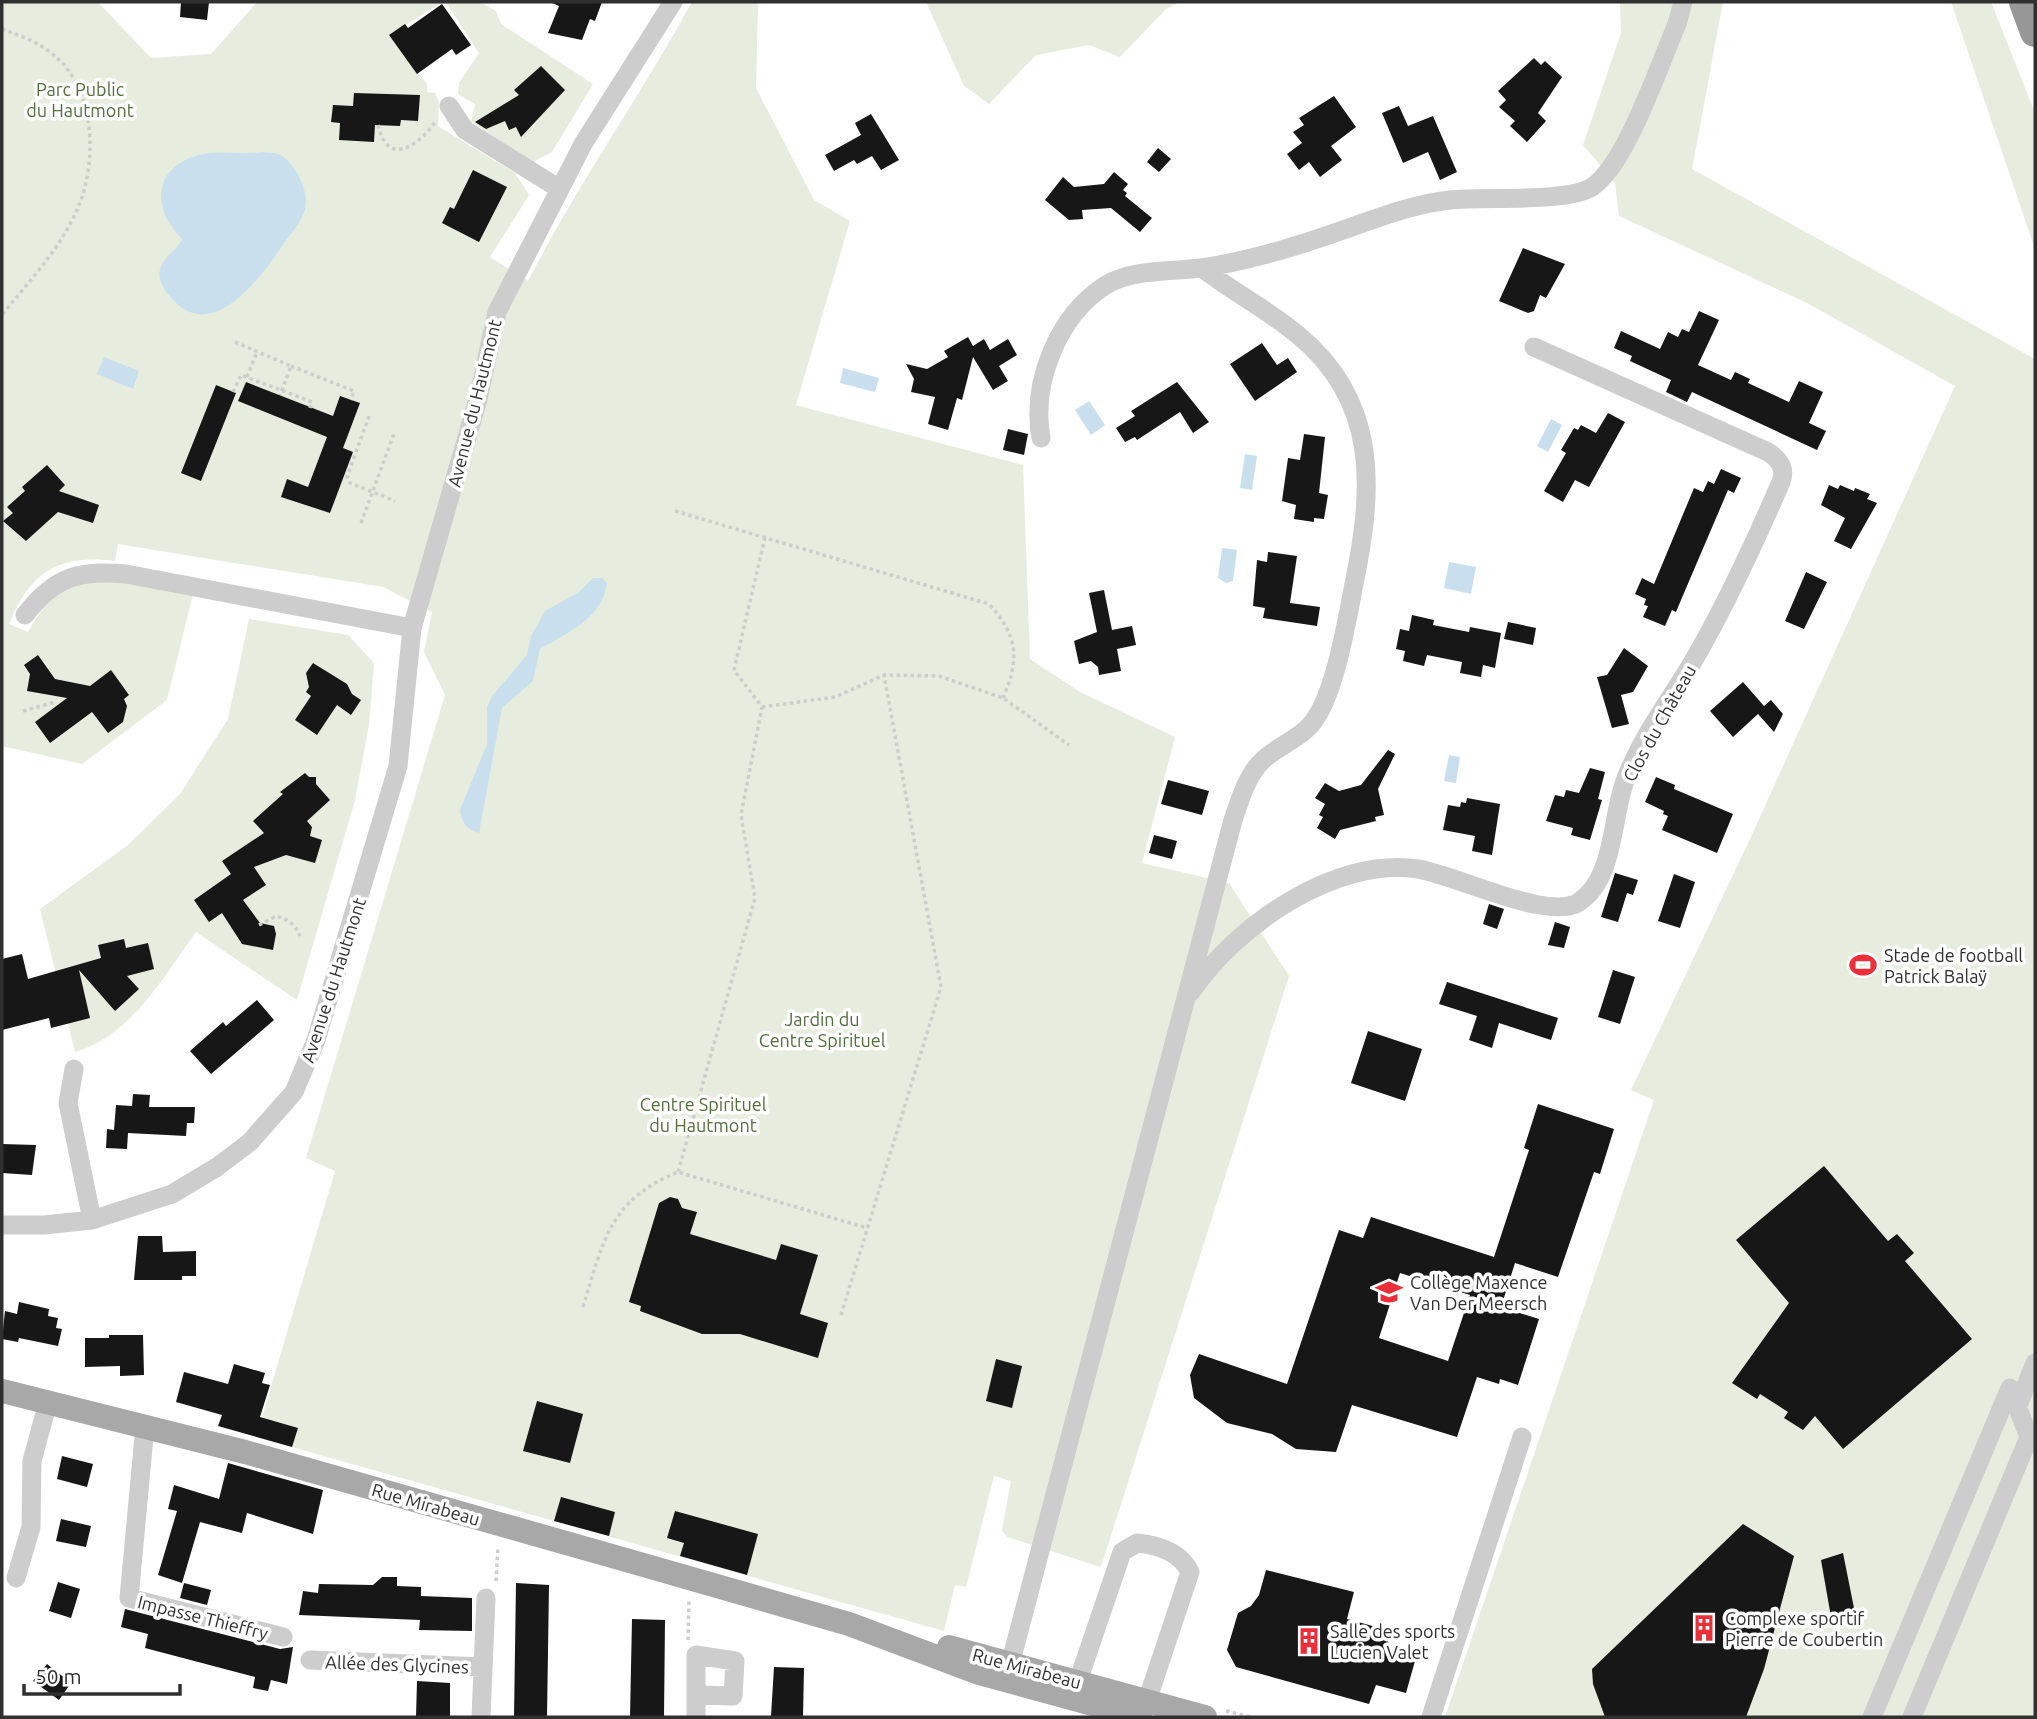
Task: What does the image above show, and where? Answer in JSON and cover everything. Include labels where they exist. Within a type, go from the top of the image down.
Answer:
[{"type":"highway","points":[[2024,2],[2035,32]]},
{"type":"main road","name":"Rue Mirabeau","points":[[2,1391],[145,1426],[849,1624],[1143,1712],[1205,1717]]},
{"type":"street","name":"Avenue du Hautmont","points":[[2,1225],[44,1225],[92,1220],[155,1201],[202,1178],[250,1142],[293,1092],[316,1040],[398,766],[412,628],[478,399],[494,321],[558,188],[673,2]]},
{"type":"street","points":[[1041,438],[1039,407],[1050,360],[1064,330],[1086,300],[1108,283],[1124,277],[1202,268],[1436,202],[1562,195],[1589,189],[1605,176],[1623,149],[1677,24],[1683,2]]},
{"type":"street","points":[[443,113],[465,130],[558,188]]},
{"type":"street","points":[[1008,1672],[1233,820],[1246,785],[1262,761],[1309,727],[1324,702],[1354,585],[1369,493],[1366,454],[1359,424],[1329,368],[1300,336],[1202,268]]},
{"type":"street","name":"Clos du Château","points":[[1186,999],[1216,962],[1260,923],[1308,891],[1339,877],[1386,868],[1419,869],[1555,909],[1581,901],[1601,875],[1631,767],[1700,649],[1742,570],[1783,478],[1783,470],[1778,460],[1768,452],[1534,347]]},
{"type":"street","points":[[25,615],[55,585],[68,578],[93,572],[139,577],[412,628]]},
{"type":"street","points":[[75,1069],[68,1103],[92,1220]]},
{"type":"street","points":[[2017,1408],[2035,1363]]},
{"type":"street","points":[[1872,1717],[2010,1388],[2029,1437],[1912,1717]]},
{"type":"street","points":[[16,1578],[31,1527],[32,1461],[48,1402]]},
{"type":"street","name":"Impasse Thieffry","points":[[145,1426],[129,1598],[283,1637]]},
{"type":"street","points":[[1431,1717],[1522,1437]]},
{"type":"street","points":[[1075,1690],[1122,1552],[1137,1543],[1158,1546],[1180,1557],[1190,1572],[1143,1712]]},
{"type":"street","points":[[481,1717],[486,1598]]},
{"type":"street","points":[[696,1695],[733,1696],[735,1661],[696,1655],[696,1695],[696,1717]]},
{"type":"street","name":"Allée des Glycines","points":[[310,1660],[483,1667]]},
{"type":"path","points":[[2,29],[52,53],[69,74],[89,124],[91,148],[89,170],[79,206],[63,235],[2,314]]},
{"type":"path","points":[[378,125],[384,141],[396,149],[404,150],[421,139],[443,113]]},
{"type":"path","points":[[235,342],[354,391],[351,400]]},
{"type":"path","points":[[247,377],[257,352]]},
{"type":"path","points":[[281,393],[291,366]]},
{"type":"path","points":[[233,392],[241,375],[281,393],[312,402],[310,408]]},
{"type":"path","points":[[301,404],[303,398]]},
{"type":"path","points":[[369,416],[347,477],[350,483],[395,500]]},
{"type":"path","points":[[361,523],[395,431]]},
{"type":"path","points":[[675,512],[989,604],[1005,622],[1016,653],[1010,682],[1003,698]]},
{"type":"path","points":[[678,1172],[755,898],[741,815],[762,707],[734,670],[765,537]]},
{"type":"path","points":[[762,707],[835,697],[884,675],[939,676],[1003,698],[1069,745]]},
{"type":"path","points":[[841,1315],[942,987],[884,675]]},
{"type":"path","points":[[23,711],[54,702]]},
{"type":"path","points":[[259,925],[276,916],[295,924],[300,936]]},
{"type":"path","points":[[583,1307],[605,1234],[630,1200],[652,1182],[678,1172],[867,1228]]},
{"type":"path","points":[[486,1598],[496,1591],[498,1541]]},
{"type":"path","points":[[689,1597],[687,1637],[696,1655]]},
{"type":"green space","name":"Centre Spirituel du Hautmont","points":[[2,2],[98,2],[151,58],[211,54],[257,2],[443,2],[389,35],[427,84],[427,92],[435,93],[439,102],[438,126],[515,173],[529,195],[490,257],[528,281],[567,210],[692,2],[758,2],[756,88],[814,200],[850,221],[796,405],[1023,465],[1030,659],[1080,692],[1175,737],[1142,863],[1229,883],[1289,976],[1101,1567],[1007,1537],[1002,1530],[1011,1481],[994,1476],[966,1587],[955,1585],[944,1631],[256,1437],[335,1171],[306,1158],[445,695],[424,652],[432,612],[383,587],[118,544],[115,561],[78,560],[49,570],[27,591],[9,624],[28,632],[44,608],[61,592],[80,583],[121,581],[193,594],[167,700],[82,764],[2,746]]},
{"type":"green space","points":[[446,2],[480,2],[496,11],[501,24],[593,84],[552,152],[533,162],[471,122],[475,104],[458,94],[459,83],[479,53]]},
{"type":"green space","points":[[926,2],[1180,2],[1166,9],[1120,57],[1089,45],[1036,55],[989,104],[964,86]]},
{"type":"green space","points":[[1620,2],[1723,2],[1692,169],[2035,359],[2035,1717],[1445,1717],[1654,1100],[1631,1090],[1750,839],[1955,386],[1807,303],[1619,216],[1615,183],[1583,145],[1621,33]]},
{"type":"green space","points":[[1951,2],[1991,2],[2035,113],[2035,249]]},
{"type":"green space","points":[[249,619],[348,635],[374,663],[369,725],[355,800],[297,1000],[196,932],[158,985],[129,1019],[95,1044],[75,1052],[40,909],[128,845],[180,794],[228,719]]},
{"type":"water","points":[[203,154],[278,154],[295,170],[305,194],[303,214],[296,228],[263,272],[236,300],[222,309],[206,314],[191,312],[172,299],[160,278],[162,264],[182,239],[164,213],[161,201],[166,177],[174,167]]},
{"type":"water","points":[[104,357],[139,371],[133,389],[97,374]]},
{"type":"water","points":[[843,368],[879,378],[875,392],[840,383]]},
{"type":"water","points":[[1089,401],[1105,425],[1091,435],[1075,410]]},
{"type":"water","points":[[1551,419],[1562,425],[1548,452],[1537,446]]},
{"type":"water","points":[[1245,454],[1257,456],[1252,490],[1240,488]]},
{"type":"water","points":[[1222,548],[1237,550],[1233,581],[1226,583],[1218,578]]},
{"type":"water","points":[[1449,562],[1476,567],[1471,594],[1444,588]]},
{"type":"water","points":[[593,578],[602,578],[607,583],[599,606],[582,623],[540,649],[533,681],[502,708],[479,833],[465,825],[460,810],[487,744],[487,707],[492,696],[527,655],[531,636],[545,611],[579,592]]},
{"type":"water","points":[[1449,755],[1460,757],[1456,783],[1444,781]]},
{"type":"building","points":[[181,2],[209,2],[207,20],[180,17]]},
{"type":"building","points":[[550,2],[602,2],[595,21],[590,19],[582,40],[548,33],[559,6]]},
{"type":"building","points":[[442,4],[471,45],[456,55],[452,49],[417,74],[389,35],[405,24],[408,28]]},
{"type":"building","points":[[1534,58],[1541,65],[1545,61],[1562,77],[1538,113],[1546,121],[1527,142],[1510,126],[1515,121],[1499,107],[1506,100],[1498,91]]},
{"type":"building","points":[[541,66],[565,90],[521,137],[516,127],[509,130],[505,121],[486,129],[475,122],[519,95],[514,90]]},
{"type":"building","points":[[354,93],[420,95],[418,121],[401,120],[400,126],[375,125],[374,142],[339,140],[340,123],[331,122],[333,105],[353,106]]},
{"type":"building","points":[[1334,96],[1356,127],[1331,146],[1342,160],[1320,177],[1309,162],[1299,170],[1287,154],[1302,143],[1293,132],[1304,125],[1299,118]]},
{"type":"building","points":[[1399,106],[1408,126],[1433,116],[1457,172],[1440,180],[1428,152],[1403,163],[1382,113]]},
{"type":"building","points":[[871,114],[899,160],[881,170],[872,156],[857,164],[854,160],[834,171],[825,155],[861,135],[855,123]]},
{"type":"building","points":[[1158,148],[1171,159],[1159,172],[1147,162]]},
{"type":"building","points":[[473,170],[507,187],[479,242],[442,223],[450,207],[454,209]]},
{"type":"building","points":[[1114,172],[1128,184],[1123,190],[1127,193],[1125,196],[1152,218],[1140,232],[1111,208],[1082,210],[1083,219],[1069,220],[1045,200],[1063,177],[1074,187],[1104,184]]},
{"type":"building","points":[[1523,248],[1565,264],[1546,298],[1540,295],[1534,311],[1528,313],[1499,301]]},
{"type":"building","points":[[1699,311],[1719,320],[1698,365],[1731,380],[1735,372],[1750,379],[1748,383],[1789,402],[1799,381],[1823,392],[1809,423],[1826,431],[1817,450],[1692,392],[1687,402],[1666,392],[1671,380],[1630,361],[1632,356],[1614,348],[1621,331],[1660,349],[1668,332],[1678,337],[1682,329],[1689,332]]},
{"type":"building","points":[[968,337],[973,346],[984,339],[990,350],[1008,339],[1017,355],[999,366],[1008,381],[993,390],[973,357],[962,400],[957,398],[948,430],[928,424],[935,397],[911,392],[914,379],[906,364],[927,369],[948,357],[944,351]]},
{"type":"building","points":[[1262,343],[1277,365],[1288,358],[1297,372],[1255,401],[1230,364]]},
{"type":"building","points":[[246,382],[333,416],[340,396],[360,403],[343,448],[353,452],[330,513],[281,497],[287,479],[308,487],[327,437],[238,401]]},
{"type":"building","points":[[1177,382],[1209,422],[1193,433],[1180,412],[1137,440],[1135,437],[1125,442],[1116,428],[1135,416],[1131,411]]},
{"type":"building","points":[[216,385],[236,393],[201,481],[181,473]]},
{"type":"building","points":[[1608,413],[1625,422],[1589,487],[1575,480],[1563,502],[1544,491],[1566,453],[1561,450],[1574,428],[1578,430],[1581,425],[1596,433]]},
{"type":"building","points":[[1008,429],[1028,434],[1024,455],[1003,450]]},
{"type":"building","points":[[1304,434],[1325,437],[1319,493],[1328,495],[1324,519],[1314,518],[1314,522],[1294,519],[1296,505],[1282,501],[1288,458],[1300,460]]},
{"type":"building","points":[[47,465],[65,485],[59,491],[99,505],[93,523],[58,512],[26,541],[3,521],[13,513],[7,507],[25,491],[22,487]]},
{"type":"building","points":[[1721,469],[1741,478],[1734,493],[1728,490],[1676,612],[1672,610],[1665,626],[1643,617],[1648,606],[1644,605],[1646,599],[1635,594],[1642,578],[1654,584],[1694,488],[1703,492],[1708,481],[1714,484]]},
{"type":"building","points":[[1829,485],[1838,489],[1840,485],[1854,491],[1855,488],[1870,494],[1867,499],[1877,503],[1851,549],[1834,541],[1845,518],[1821,505]]},
{"type":"building","points":[[1268,552],[1297,556],[1290,603],[1320,607],[1317,626],[1263,618],[1265,608],[1253,606],[1257,560],[1267,562]]},
{"type":"building","points":[[1806,572],[1827,582],[1804,629],[1785,621]]},
{"type":"building","points":[[1104,590],[1112,630],[1132,626],[1136,645],[1117,649],[1121,671],[1099,675],[1098,667],[1091,661],[1079,664],[1074,641],[1097,632],[1089,593]]},
{"type":"building","points":[[1412,615],[1434,620],[1433,625],[1469,632],[1470,627],[1501,633],[1495,668],[1483,665],[1481,677],[1460,673],[1462,662],[1427,655],[1424,666],[1403,661],[1405,651],[1396,649],[1400,629],[1409,631]]},
{"type":"building","points":[[1508,622],[1536,628],[1533,645],[1504,639]]},
{"type":"building","points":[[1624,648],[1648,666],[1633,692],[1621,695],[1629,724],[1612,728],[1597,677],[1607,675]]},
{"type":"building","points":[[38,655],[55,679],[90,686],[111,670],[129,695],[124,699],[127,706],[123,722],[108,733],[92,712],[50,743],[35,722],[67,698],[27,691],[30,674],[24,665]]},
{"type":"building","points":[[313,663],[347,684],[352,694],[361,700],[351,715],[337,705],[317,735],[295,720],[311,696],[306,692],[309,687],[306,673]]},
{"type":"building","points":[[1743,682],[1764,706],[1771,700],[1783,714],[1774,732],[1758,714],[1733,737],[1710,711]]},
{"type":"building","points":[[1388,750],[1395,754],[1378,789],[1384,815],[1375,817],[1376,821],[1340,830],[1335,839],[1317,828],[1323,817],[1319,815],[1325,804],[1315,798],[1325,783],[1339,791],[1361,785]]},
{"type":"building","points":[[1590,768],[1605,772],[1598,799],[1602,800],[1590,840],[1571,835],[1573,828],[1546,821],[1555,795],[1564,797],[1566,790],[1579,793]]},
{"type":"building","points":[[305,773],[309,777],[316,777],[316,784],[330,800],[307,821],[312,827],[310,836],[322,840],[315,863],[286,855],[254,867],[266,885],[243,900],[260,923],[274,926],[276,934],[273,950],[242,944],[222,913],[209,922],[194,900],[231,874],[222,861],[264,833],[253,821],[283,794],[280,792]]},
{"type":"building","points":[[1656,777],[1675,785],[1674,789],[1733,814],[1717,853],[1662,830],[1668,816],[1663,814],[1664,811],[1645,802]]},
{"type":"building","points":[[1168,780],[1209,791],[1202,815],[1161,804]]},
{"type":"building","points":[[1467,798],[1500,804],[1492,855],[1472,851],[1475,836],[1443,830],[1448,805],[1460,807],[1461,802],[1466,803]]},
{"type":"building","points":[[1154,835],[1177,841],[1172,859],[1149,853]]},
{"type":"building","points":[[1615,873],[1638,880],[1633,895],[1627,893],[1618,922],[1601,917]]},
{"type":"building","points":[[1674,874],[1695,882],[1680,928],[1658,921]]},
{"type":"building","points":[[1489,904],[1504,909],[1497,929],[1483,924]]},
{"type":"building","points":[[1555,922],[1570,927],[1564,948],[1548,945]]},
{"type":"building","points":[[124,939],[126,948],[148,943],[154,969],[127,976],[139,989],[115,1011],[79,970],[90,1018],[51,1028],[49,1018],[2,1030],[2,959],[22,954],[28,979],[101,958],[98,945]]},
{"type":"building","points":[[1613,970],[1635,977],[1620,1024],[1598,1017]]},
{"type":"building","points":[[1447,982],[1558,1018],[1551,1040],[1499,1023],[1492,1048],[1469,1040],[1477,1016],[1439,1004]]},
{"type":"building","points":[[257,1000],[274,1020],[211,1074],[190,1051],[223,1022],[226,1026]]},
{"type":"building","points":[[1368,1031],[1422,1049],[1405,1101],[1351,1083]]},
{"type":"building","points":[[133,1094],[150,1095],[149,1107],[195,1107],[194,1123],[187,1123],[186,1136],[128,1133],[127,1149],[106,1148],[107,1129],[114,1130],[116,1105],[132,1106]]},
{"type":"building","points":[[1538,1104],[1614,1129],[1600,1174],[1594,1172],[1558,1277],[1515,1263],[1501,1307],[1539,1319],[1518,1385],[1500,1379],[1499,1384],[1477,1377],[1457,1437],[1352,1405],[1336,1452],[1296,1449],[1272,1434],[1227,1423],[1194,1398],[1190,1375],[1199,1354],[1287,1384],[1339,1230],[1363,1238],[1371,1217],[1494,1257],[1529,1150],[1524,1148]],"holes":[[[1400,1273],[1470,1295],[1448,1361],[1379,1338]]]},
{"type":"building","points":[[2,1144],[36,1145],[32,1175],[2,1173]]},
{"type":"building","points":[[1824,1166],[1888,1241],[1897,1234],[1914,1253],[1905,1261],[1972,1339],[1843,1449],[1815,1416],[1803,1430],[1784,1418],[1788,1412],[1760,1394],[1757,1399],[1732,1383],[1789,1303],[1736,1240]]},
{"type":"building","points":[[670,1197],[678,1199],[682,1208],[697,1212],[690,1234],[776,1260],[781,1244],[818,1255],[800,1314],[828,1323],[818,1358],[740,1334],[702,1334],[640,1311],[641,1306],[629,1302],[659,1203]]},
{"type":"building","points":[[138,1236],[162,1236],[163,1252],[196,1251],[196,1276],[182,1276],[182,1280],[134,1280]]},
{"type":"building","points":[[19,1302],[49,1309],[48,1316],[58,1318],[56,1328],[62,1329],[58,1346],[19,1338],[18,1342],[2,1339],[5,1311],[17,1314]]},
{"type":"building","points":[[109,1335],[143,1335],[144,1375],[120,1376],[120,1366],[85,1367],[85,1338],[109,1338]]},
{"type":"building","points":[[996,1359],[1022,1366],[1012,1408],[986,1401]]},
{"type":"building","points":[[234,1364],[265,1373],[262,1383],[270,1385],[260,1417],[298,1428],[292,1447],[218,1426],[222,1415],[176,1402],[184,1372],[228,1384]]},
{"type":"building","points":[[537,1401],[583,1414],[570,1463],[523,1451]]},
{"type":"building","points":[[62,1456],[93,1464],[87,1487],[57,1479]]},
{"type":"building","points":[[228,1463],[323,1490],[313,1534],[247,1513],[242,1533],[200,1522],[182,1583],[158,1575],[177,1511],[168,1509],[174,1485],[219,1499]]},
{"type":"building","points":[[561,1497],[615,1512],[609,1536],[554,1521]]},
{"type":"building","points":[[675,1511],[758,1534],[747,1575],[680,1556],[684,1543],[667,1538]]},
{"type":"building","points":[[61,1519],[91,1526],[86,1547],[56,1541]]},
{"type":"building","name":"Complexe sportif Pierre de Coubertin","points":[[1743,1524],[1794,1556],[1764,1669],[1746,1717],[1605,1717],[1593,1684],[1592,1669]]},
{"type":"building","points":[[1843,1553],[1855,1613],[1831,1617],[1821,1560]]},
{"type":"building","name":"Salle des sports Lucien Valet","points":[[1266,1570],[1354,1592],[1347,1619],[1391,1631],[1385,1652],[1415,1661],[1406,1693],[1376,1685],[1369,1704],[1236,1667],[1227,1650],[1238,1613],[1251,1606],[1259,1595]]},
{"type":"building","points":[[382,1577],[397,1577],[397,1586],[421,1587],[421,1596],[472,1598],[472,1631],[419,1630],[420,1620],[299,1615],[303,1591],[318,1593],[319,1584],[373,1585]]},
{"type":"building","points":[[58,1582],[80,1589],[71,1618],[49,1611]]},
{"type":"building","points":[[184,1583],[211,1590],[207,1605],[180,1598]]},
{"type":"building","points":[[516,1583],[549,1585],[547,1717],[514,1717]]},
{"type":"building","points":[[125,1609],[280,1649],[293,1647],[287,1684],[271,1680],[268,1691],[253,1688],[255,1677],[145,1648],[148,1634],[121,1627]]},
{"type":"building","points":[[632,1619],[665,1620],[664,1717],[630,1717]]},
{"type":"building","points":[[47,1664],[71,1683],[59,1700],[33,1681]]},
{"type":"building","points":[[774,1667],[804,1668],[803,1717],[771,1716]]},
{"type":"building","points":[[417,1681],[450,1683],[450,1717],[416,1717]]},
{"type":"place","name":"Stade de football Patrick Balaÿ","points":[[1863,965]]},
{"type":"place","name":"Collège Maxence Van Der Meersch","points":[[1389,1292]]},
{"type":"place","name":"Complexe sportif Pierre de Coubertin","points":[[1704,1628]]},
{"type":"place","name":"Salle des sports Lucien Valet","points":[[1309,1641]]},
{"type":"park label","name":"Parc Public du Hautmont","points":[[80,99]]},
{"type":"park label","name":"Jardin du Centre Spirituel","points":[[822,1029]]}]
